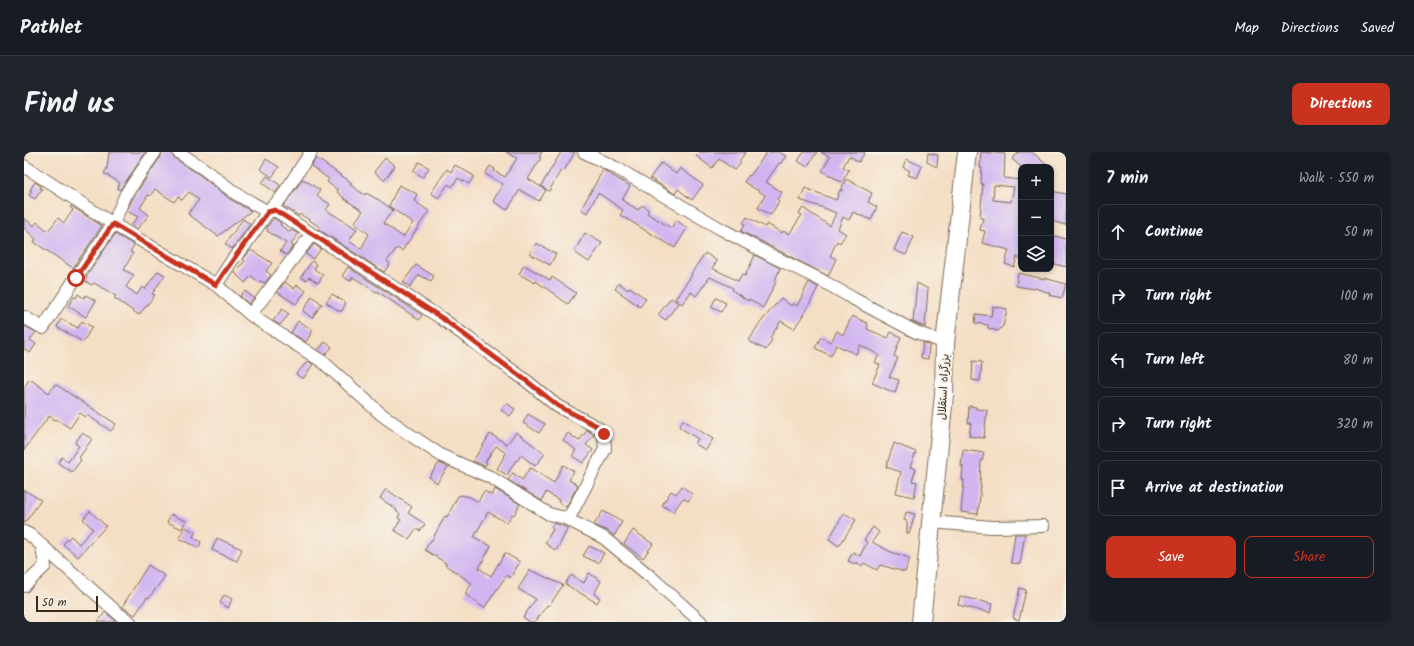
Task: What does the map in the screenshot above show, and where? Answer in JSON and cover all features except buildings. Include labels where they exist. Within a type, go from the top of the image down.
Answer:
[{"type":"highway","name":"بزرگراه استقلال","points":[[920,622],[944,395],[946,343],[967,152]]},
{"type":"street","points":[[24,317],[43,328],[113,224],[126,194],[155,152]]},
{"type":"street","points":[[178,152],[235,192],[268,212],[275,210],[311,235],[442,318],[558,406],[597,426],[604,434],[606,449],[572,514],[565,518]]},
{"type":"street","points":[[216,285],[233,259],[242,249],[268,212],[281,198],[311,152]]},
{"type":"street","points":[[584,152],[618,169],[721,229],[770,255],[821,280],[916,332],[946,343]]},
{"type":"street","points":[[24,166],[113,224],[216,285],[252,316],[323,362],[381,414],[442,456],[490,477],[549,514],[565,518],[604,538],[701,622]]},
{"type":"street","points":[[252,316],[254,310],[311,235]]},
{"type":"street","points":[[931,522],[992,527],[1044,526]]},
{"type":"street","points":[[26,536],[42,546],[120,615],[130,622]]},
{"type":"street","points":[[24,586],[45,566],[42,546]]},
{"type":"route","points":[[76,278],[113,224],[216,285],[233,259],[242,249],[268,212],[275,210],[311,235],[442,318],[474,344],[528,382],[558,406],[597,426],[604,434]]}]
